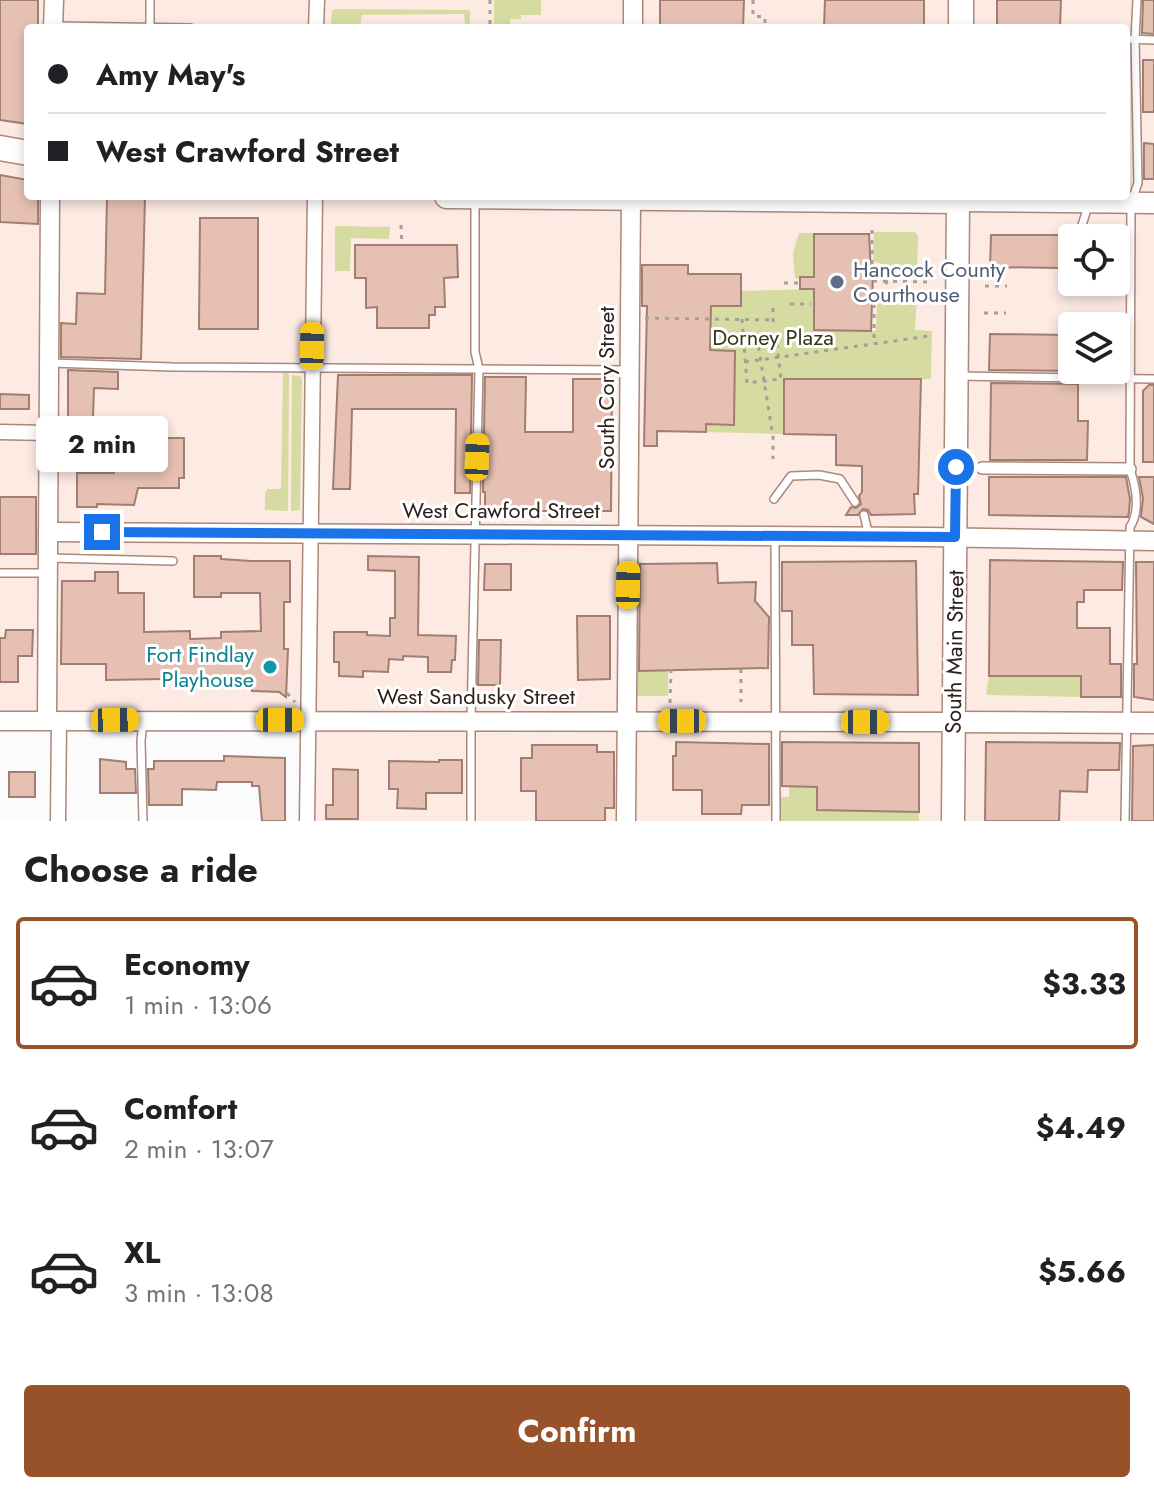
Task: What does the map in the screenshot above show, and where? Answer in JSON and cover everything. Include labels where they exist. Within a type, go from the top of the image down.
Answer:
[{"type":"highway","points":[[961,0],[961,24]]},
{"type":"highway","points":[[0,148],[24,152]]},
{"type":"main road","name":"South Main Street","points":[[953,821],[958,200]]},
{"type":"main road","points":[[1024,200],[1154,203]]},
{"type":"main road","points":[[953,722],[1154,723]]},
{"type":"street","points":[[53,24],[54,0]]},
{"type":"street","points":[[316,24],[317,0]]},
{"type":"street","points":[[633,0],[633,24]]},
{"type":"street","points":[[50,200],[47,565],[58,821]]},
{"type":"street","points":[[307,821],[315,200]]},
{"type":"street","name":"South Cory Street","points":[[626,821],[631,200]]},
{"type":"street","points":[[0,432],[48,433]]},
{"type":"street","points":[[982,468],[1130,469]]},
{"type":"street","name":"West Crawford Street","points":[[48,532],[1154,541]]},
{"type":"street","name":"West Sandusky Street","points":[[0,721],[953,722]]},
{"type":"lane","points":[[150,0],[153,24]]},
{"type":"lane","points":[[1125,821],[1130,527],[1136,517],[1135,486],[1130,469],[1131,203],[1138,183],[1131,39],[1137,0]]},
{"type":"lane","points":[[1131,39],[1154,40]]},
{"type":"lane","points":[[471,821],[479,369],[475,352],[475,200]]},
{"type":"lane","points":[[1083,224],[1090,202]]},
{"type":"lane","points":[[49,363],[629,370]]},
{"type":"lane","points":[[956,376],[1154,379]]},
{"type":"lane","points":[[774,499],[791,476],[819,475],[840,479],[855,502]]},
{"type":"lane","points":[[864,515],[869,537]]},
{"type":"lane","points":[[775,536],[776,821]]},
{"type":"lane","points":[[0,573],[47,565],[173,561]]},
{"type":"lane","points":[[143,719],[143,821]]},
{"type":"path","points":[[490,0],[490,24]]},
{"type":"path","points":[[753,0],[753,16],[765,17],[765,24]]},
{"type":"path","points":[[401,225],[402,245]]},
{"type":"path","points":[[872,230],[872,266],[883,268],[887,281],[885,291],[874,298],[874,344]]},
{"type":"path","points":[[873,281],[929,282]]},
{"type":"path","points":[[784,283],[800,283]]},
{"type":"path","points":[[985,286],[1007,286]]},
{"type":"path","points":[[790,304],[811,304]]},
{"type":"path","points":[[629,318],[773,322],[773,308]]},
{"type":"path","points":[[984,313],[1006,313]]},
{"type":"path","points":[[742,319],[743,338],[747,383],[781,379],[776,336],[743,338]]},
{"type":"path","points":[[745,362],[929,336]]},
{"type":"path","points":[[757,337],[773,437],[773,459]]},
{"type":"path","points":[[741,669],[741,702]]},
{"type":"path","points":[[670,703],[671,670]]},
{"type":"shaded area","points":[[0,0],[1154,0],[1154,821],[307,821],[308,721],[0,724]]},
{"type":"green space","points":[[494,0],[541,0],[541,15],[521,15],[521,19],[510,19],[510,24],[494,24]]},
{"type":"green space","points":[[467,10],[470,11],[470,24],[465,24],[464,14],[362,15],[361,24],[331,24],[332,11]]},
{"type":"green space","points":[[335,226],[390,227],[389,239],[351,238],[350,271],[335,271]]},
{"type":"green space","points":[[874,232],[915,232],[918,236],[917,274],[893,274],[885,265],[873,261]]},
{"type":"green space","points":[[799,233],[814,233],[814,277],[795,277],[793,253]]},
{"type":"green space","name":"Dorney Plaza","points":[[814,289],[814,330],[876,331],[877,301],[890,290],[917,291],[915,330],[932,331],[931,379],[785,379],[784,434],[706,432],[706,424],[735,351],[710,350],[711,306],[740,306],[741,291]]},
{"type":"green space","points":[[283,373],[289,376],[288,511],[265,510],[265,492],[281,489]]},
{"type":"green space","points":[[292,375],[302,379],[300,510],[291,511]]},
{"type":"green space","points":[[668,670],[668,696],[636,696],[636,671]]},
{"type":"green space","points":[[989,676],[1081,676],[1081,697],[988,695]]},
{"type":"green space","points":[[789,786],[817,787],[817,810],[919,812],[919,821],[779,821],[779,797],[789,797]]},
{"type":"building","points":[[0,0],[38,0],[38,24],[24,24],[24,123],[0,120]]},
{"type":"building","points":[[660,0],[744,0],[743,24],[660,24]]},
{"type":"building","points":[[825,0],[924,0],[924,24],[824,24]]},
{"type":"building","points":[[997,0],[1061,0],[1060,24],[997,24]]},
{"type":"building","points":[[1143,0],[1154,0],[1154,34],[1142,33]]},
{"type":"building","points":[[1143,60],[1154,60],[1154,112],[1143,112]]},
{"type":"building","points":[[1144,143],[1154,144],[1154,179],[1144,179]]},
{"type":"building","points":[[0,175],[24,179],[24,200],[38,200],[38,224],[0,222]]},
{"type":"building","points":[[107,200],[145,200],[141,359],[61,357],[61,323],[76,324],[77,293],[105,294]]},
{"type":"building","points":[[200,218],[258,218],[258,329],[199,329]]},
{"type":"building","name":"Hancock County Courthouse","points":[[814,234],[869,234],[873,273],[871,331],[814,330],[814,289],[800,289],[800,277],[814,277]]},
{"type":"building","points":[[991,235],[1058,235],[1058,268],[990,267]]},
{"type":"building","points":[[355,245],[457,245],[458,277],[444,278],[445,307],[435,307],[435,315],[429,315],[429,328],[377,328],[377,307],[366,308],[366,278],[355,278]]},
{"type":"building","points":[[642,265],[688,265],[688,274],[741,274],[741,306],[711,306],[710,350],[735,351],[734,425],[706,424],[706,432],[657,431],[657,446],[644,446],[647,306],[642,306]]},
{"type":"building","points":[[990,334],[1058,335],[1058,371],[989,370]]},
{"type":"building","points":[[68,370],[118,372],[118,389],[94,388],[93,417],[68,417]]},
{"type":"building","points":[[338,375],[472,375],[470,493],[455,493],[456,409],[352,409],[350,489],[333,489]]},
{"type":"building","points":[[485,377],[526,377],[525,432],[573,432],[573,379],[612,379],[611,511],[485,511]]},
{"type":"building","points":[[784,379],[921,379],[915,514],[871,515],[863,509],[858,515],[846,515],[851,507],[861,504],[862,466],[836,465],[836,435],[784,434]]},
{"type":"building","points":[[991,383],[1078,384],[1078,421],[1088,421],[1087,460],[990,460]]},
{"type":"building","points":[[1154,385],[1154,462],[1143,462],[1143,391]]},
{"type":"building","points":[[0,394],[29,395],[29,409],[0,409]]},
{"type":"building","points":[[151,438],[184,438],[184,478],[179,478],[179,488],[138,488],[134,505],[77,507],[77,473],[114,473],[114,465],[151,466]]},
{"type":"building","points":[[989,477],[1126,477],[1130,499],[1128,517],[989,515]]},
{"type":"building","points":[[1139,477],[1154,477],[1154,524],[1141,517],[1143,498]]},
{"type":"building","points":[[0,497],[36,497],[36,554],[0,554]]},
{"type":"building","points":[[194,556],[290,561],[290,602],[284,602],[284,649],[288,649],[286,697],[279,692],[252,691],[252,683],[222,684],[222,678],[106,680],[106,664],[61,664],[62,581],[95,581],[95,572],[118,572],[118,593],[144,593],[144,632],[190,631],[190,639],[221,638],[221,632],[261,631],[260,593],[194,597]]},
{"type":"building","points":[[368,556],[419,557],[418,635],[456,636],[451,672],[428,672],[428,657],[403,656],[403,660],[389,659],[388,672],[363,671],[363,677],[339,676],[339,662],[334,662],[334,632],[390,636],[390,618],[395,618],[395,571],[368,570]]},
{"type":"building","points":[[990,560],[1123,562],[1122,590],[1084,590],[1084,602],[1077,602],[1077,628],[1110,628],[1110,664],[1121,664],[1121,697],[1081,697],[1081,676],[989,676]]},
{"type":"building","points":[[916,561],[918,695],[814,694],[813,645],[792,645],[792,611],[782,611],[782,562]]},
{"type":"building","points":[[1136,562],[1154,562],[1154,700],[1134,697],[1134,664],[1137,664]]},
{"type":"building","points":[[717,563],[718,583],[756,582],[755,601],[769,617],[768,668],[639,671],[640,564]]},
{"type":"building","points":[[485,564],[511,564],[511,590],[484,590]]},
{"type":"building","points":[[577,616],[610,616],[610,679],[578,680]]},
{"type":"building","points":[[6,630],[33,630],[32,656],[18,656],[18,682],[0,682],[0,638],[5,638]]},
{"type":"building","points":[[479,640],[501,640],[500,685],[478,685]]},
{"type":"building","points":[[676,742],[769,744],[769,805],[742,805],[741,814],[702,814],[702,790],[673,790]]},
{"type":"building","points":[[782,742],[919,743],[919,812],[817,810],[817,787],[782,786]]},
{"type":"building","points":[[986,742],[1120,743],[1119,770],[1088,770],[1087,792],[1060,791],[1059,821],[985,821]]},
{"type":"building","points":[[532,745],[597,745],[597,752],[614,752],[614,808],[605,808],[605,821],[536,821],[536,791],[521,791],[521,758],[532,758]]},
{"type":"building","points":[[1154,745],[1154,821],[1132,821],[1133,746]]},
{"type":"building","points":[[224,756],[285,758],[285,821],[262,821],[259,786],[252,786],[252,782],[217,782],[216,790],[182,789],[182,805],[149,805],[148,769],[154,769],[154,761],[224,761]]},
{"type":"building","points":[[100,759],[126,762],[126,769],[135,769],[136,793],[100,793]]},
{"type":"building","points":[[462,760],[462,793],[426,793],[426,809],[397,808],[398,789],[389,789],[389,761]]},
{"type":"building","points":[[333,769],[358,770],[358,819],[326,819],[326,805],[333,805]]},
{"type":"building","points":[[9,772],[35,772],[35,797],[9,797]]},
{"type":"place","name":"Hancock County Courthouse","points":[[837,282]]},
{"type":"place","name":"Fort Findlay Playhouse","points":[[270,667]]},
{"type":"route","points":[[102,532],[955,537],[956,467]]}]
